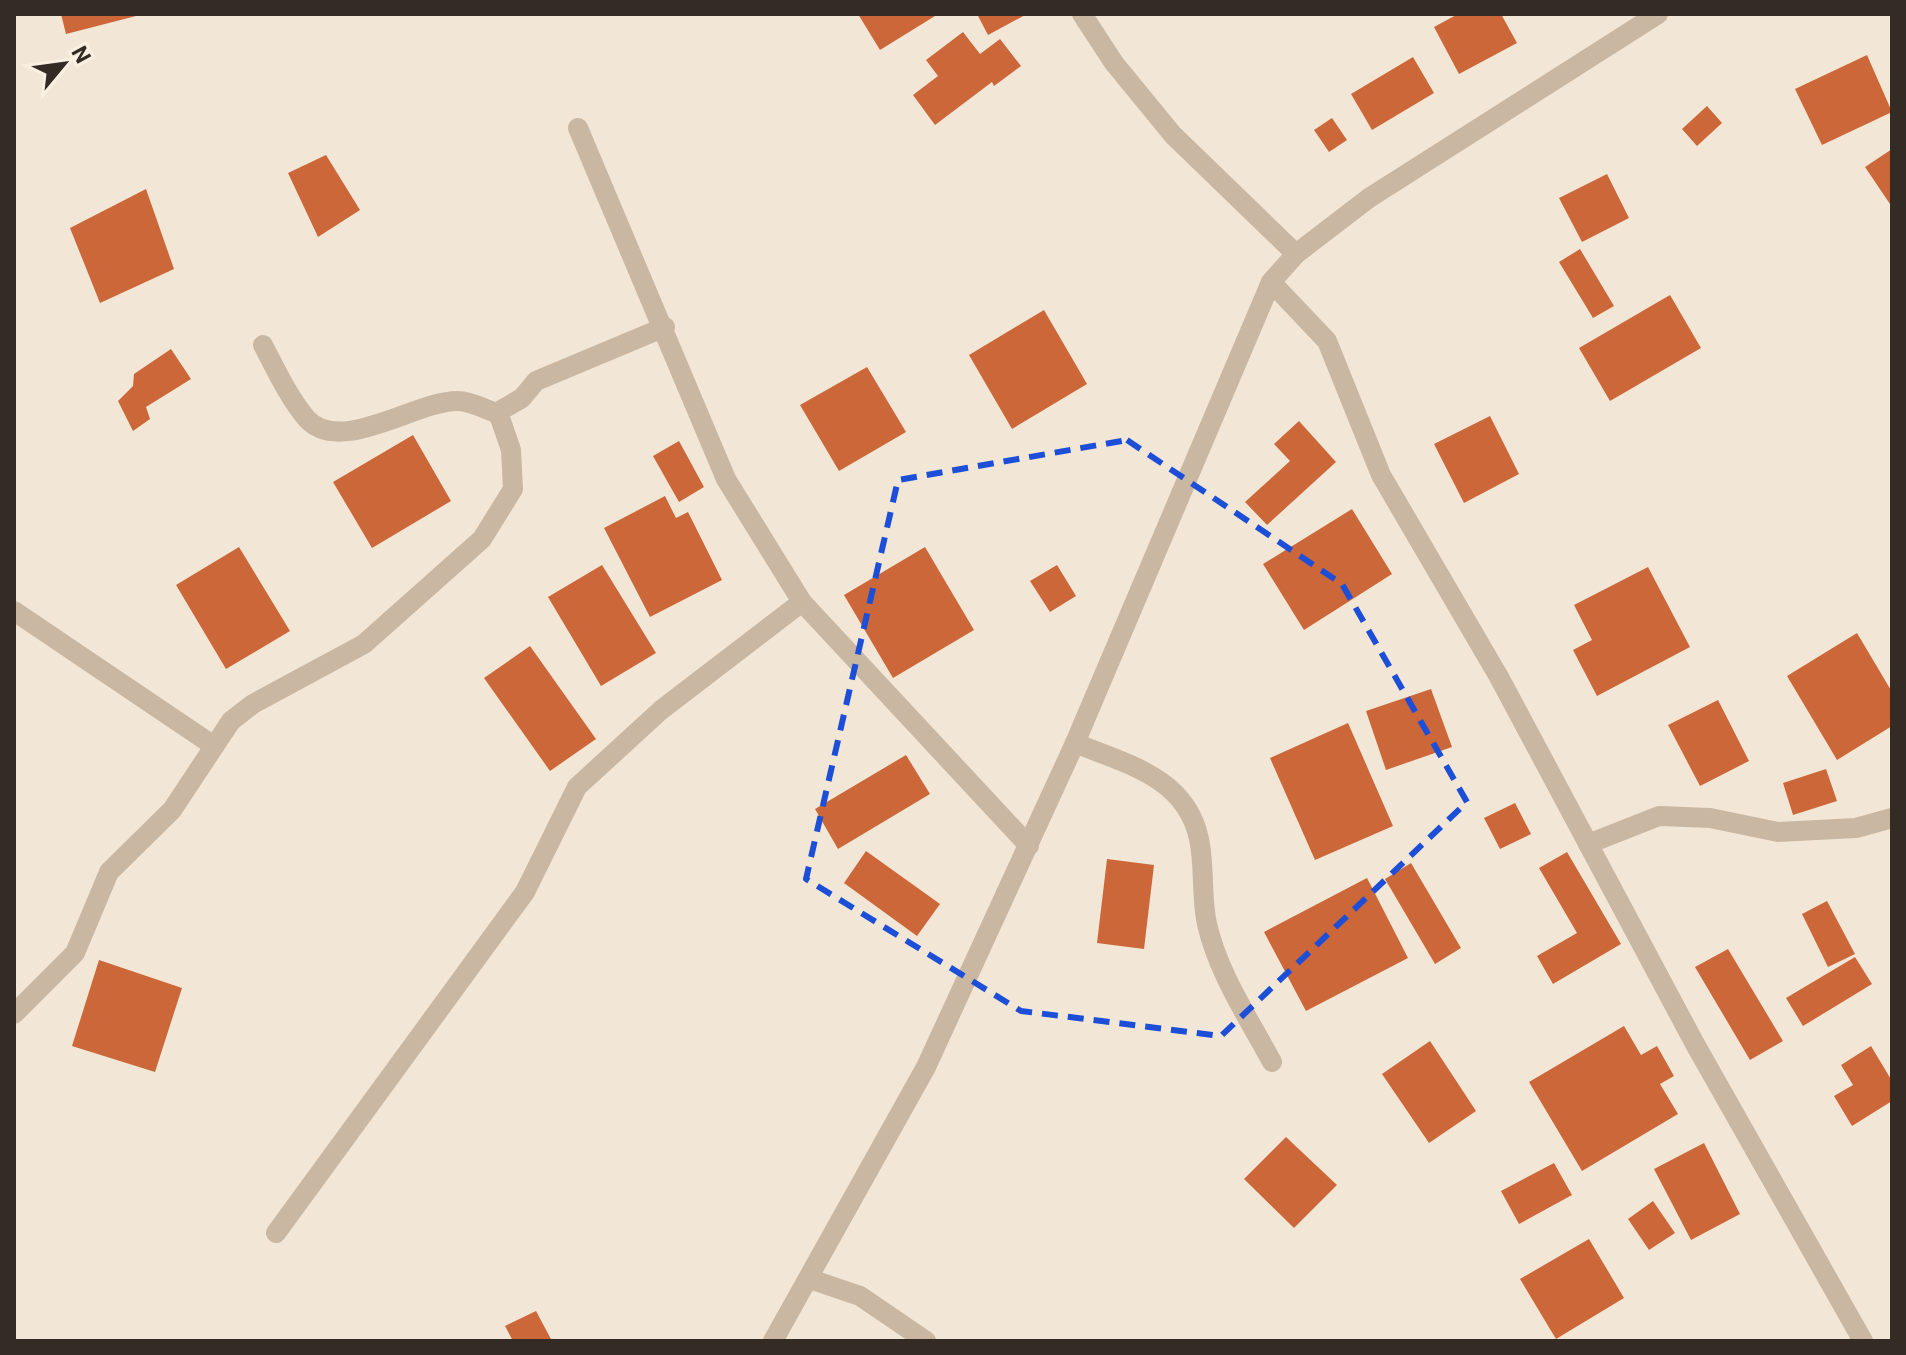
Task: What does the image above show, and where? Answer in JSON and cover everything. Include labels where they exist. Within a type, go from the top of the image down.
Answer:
[{"type":"street","points":[[1082,14],[1114,63],[1173,135],[1296,254]]},
{"type":"street","points":[[773,1341],[926,1067],[1075,743],[1271,282],[1296,254],[1369,198],[1658,14]]},
{"type":"street","points":[[578,128],[665,327],[726,479],[802,602],[1029,846]]},
{"type":"street","points":[[1271,282],[1327,341],[1381,475],[1499,677],[1695,1044],[1863,1341]]},
{"type":"street","points":[[499,414],[522,398],[536,381],[665,327]]},
{"type":"street","points":[[263,345],[309,421],[329,430],[381,426],[426,405],[460,401],[499,414]]},
{"type":"street","points":[[14,1014],[75,953],[109,872],[172,810],[231,721],[253,704],[364,644],[482,539],[513,489],[511,450],[499,414]]},
{"type":"street","points":[[276,1233],[525,892],[577,787],[661,710],[802,602]]},
{"type":"street","points":[[14,611],[214,746]]},
{"type":"street","points":[[1075,743],[1162,779],[1183,801],[1199,837],[1207,923],[1219,960],[1272,1062]]},
{"type":"street","points":[[1588,844],[1659,816],[1710,818],[1778,832],[1856,828],[1892,818]]},
{"type":"street","points":[[810,1279],[860,1296],[926,1341]]},
{"type":"highlighted area","points":[[1127,440],[1342,584],[1467,802],[1221,1036],[1021,1011],[806,879],[898,480]]},
{"type":"building","points":[[61,14],[140,14],[140,15],[66,34]]},
{"type":"building","points":[[858,14],[934,14],[935,16],[880,50]]},
{"type":"building","points":[[977,14],[1027,14],[988,35]]},
{"type":"building","points":[[1458,14],[1501,14],[1517,43],[1459,74],[1434,27]]},
{"type":"building","points":[[963,32],[980,54],[1000,39],[1021,66],[994,86],[992,82],[935,125],[913,95],[938,76],[926,60]]},
{"type":"building","points":[[1867,55],[1892,112],[1822,145],[1795,89]]},
{"type":"building","points":[[1413,57],[1434,93],[1372,130],[1351,94]]},
{"type":"building","points":[[1707,106],[1722,123],[1697,146],[1682,129]]},
{"type":"building","points":[[1332,118],[1347,140],[1329,152],[1314,130]]},
{"type":"building","points":[[1892,149],[1892,207],[1865,167]]},
{"type":"building","points":[[326,155],[360,210],[318,237],[288,173]]},
{"type":"building","points":[[1607,174],[1629,218],[1582,242],[1559,198]]},
{"type":"building","points":[[146,189],[174,269],[100,303],[70,228]]},
{"type":"building","points":[[1580,249],[1614,306],[1593,318],[1559,262]]},
{"type":"building","points":[[1670,295],[1701,348],[1610,401],[1579,348]]},
{"type":"building","points":[[1044,310],[1087,384],[1012,429],[969,355]]},
{"type":"building","points":[[171,349],[191,379],[146,407],[150,419],[133,431],[118,401],[133,386],[134,374]]},
{"type":"building","points":[[867,367],[906,432],[839,471],[800,405]]},
{"type":"building","points":[[1490,416],[1519,474],[1464,503],[1434,444]]},
{"type":"building","points":[[1299,421],[1336,462],[1267,525],[1245,502],[1290,461],[1274,444]]},
{"type":"building","points":[[413,435],[451,501],[372,548],[333,482]]},
{"type":"building","points":[[679,441],[704,487],[679,502],[653,456]]},
{"type":"building","points":[[665,496],[676,518],[688,512],[722,580],[650,617],[604,528]]},
{"type":"building","points":[[1352,509],[1392,574],[1304,630],[1263,564]]},
{"type":"building","points":[[239,547],[290,631],[226,669],[176,585]]},
{"type":"building","points":[[925,547],[974,630],[893,678],[844,595]]},
{"type":"building","points":[[602,565],[656,653],[601,686],[548,597]]},
{"type":"building","points":[[1057,565],[1076,596],[1050,612],[1030,581]]},
{"type":"building","points":[[1648,567],[1690,647],[1597,696],[1573,650],[1592,640],[1574,605]]},
{"type":"building","points":[[1857,633],[1892,692],[1892,726],[1837,760],[1787,676]]},
{"type":"building","points":[[530,646],[596,739],[550,771],[484,678]]},
{"type":"building","points":[[1431,689],[1452,747],[1386,770],[1366,711]]},
{"type":"building","points":[[1718,700],[1749,761],[1700,786],[1668,725]]},
{"type":"building","points":[[1348,723],[1393,826],[1315,860],[1270,758]]},
{"type":"building","points":[[906,755],[930,794],[838,849],[815,809]]},
{"type":"building","points":[[1826,769],[1837,801],[1793,815],[1783,783]]},
{"type":"building","points":[[1515,803],[1531,834],[1500,849],[1484,818]]},
{"type":"building","points":[[866,851],[940,904],[917,936],[844,883]]},
{"type":"building","points":[[1567,852],[1621,944],[1553,984],[1537,956],[1577,933],[1539,868]]},
{"type":"building","points":[[1107,859],[1154,865],[1144,949],[1097,943]]},
{"type":"building","points":[[1411,863],[1461,948],[1435,964],[1385,879]]},
{"type":"building","points":[[1367,878],[1408,958],[1306,1011],[1264,932]]},
{"type":"building","points":[[1827,901],[1855,954],[1828,967],[1802,914]]},
{"type":"building","points":[[1728,949],[1783,1041],[1750,1060],[1695,967]]},
{"type":"building","points":[[1855,957],[1872,984],[1803,1026],[1786,998]]},
{"type":"building","points":[[99,960],[182,988],[155,1072],[72,1046]]},
{"type":"building","points":[[1624,1026],[1641,1055],[1657,1046],[1674,1076],[1660,1084],[1678,1114],[1582,1171],[1529,1082]]},
{"type":"building","points":[[1430,1041],[1476,1111],[1429,1143],[1382,1074]]},
{"type":"building","points":[[1871,1046],[1892,1081],[1892,1101],[1852,1126],[1834,1096],[1853,1085],[1841,1065]]},
{"type":"building","points":[[1286,1137],[1337,1185],[1294,1228],[1244,1179]]},
{"type":"building","points":[[1704,1143],[1740,1214],[1691,1240],[1654,1169]]},
{"type":"building","points":[[1554,1163],[1572,1195],[1519,1224],[1501,1191]]},
{"type":"building","points":[[1653,1201],[1675,1233],[1649,1250],[1628,1219]]},
{"type":"building","points":[[1589,1239],[1624,1298],[1556,1339],[1520,1279]]},
{"type":"building","points":[[536,1311],[552,1341],[513,1341],[505,1326]]}]
